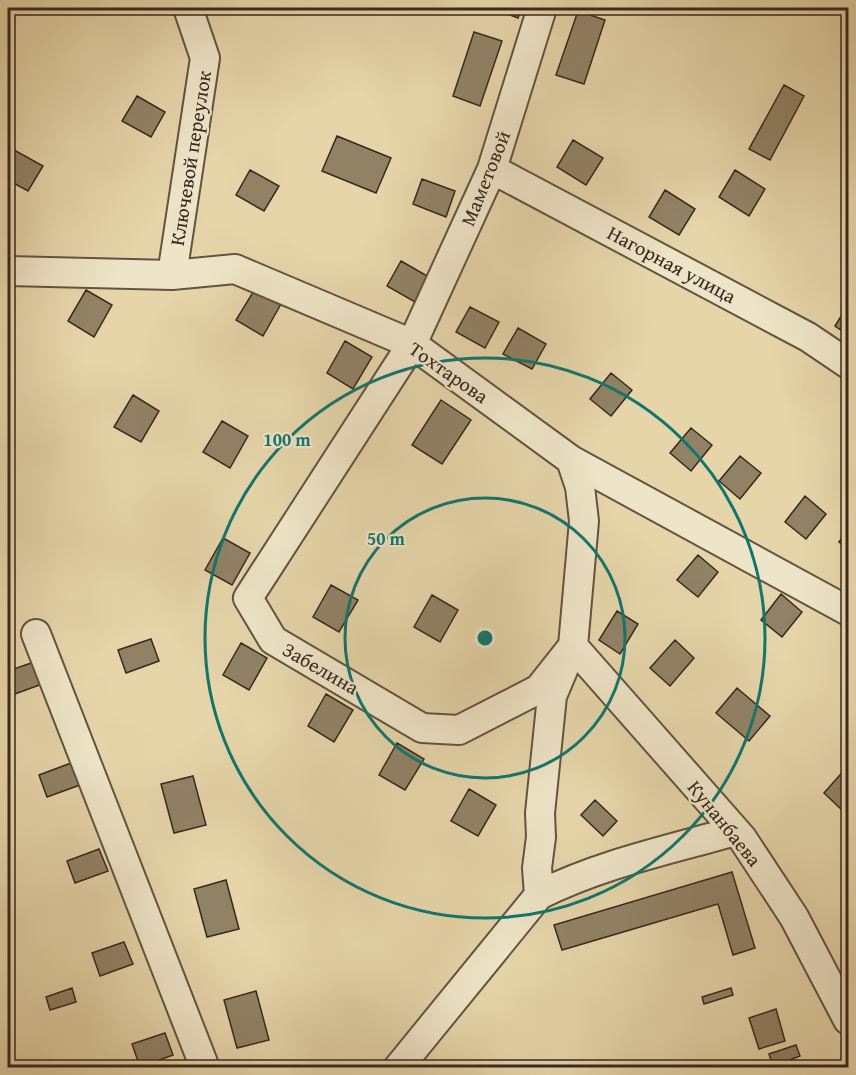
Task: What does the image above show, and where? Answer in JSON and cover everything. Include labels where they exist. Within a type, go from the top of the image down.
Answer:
[{"type":"street","name":"Ключевой переулок","points":[[172,275],[205,58],[188,8]]},
{"type":"street","name":"Маметовой","points":[[412,344],[492,169],[542,8]]},
{"type":"street","name":"Нагорная улица","points":[[492,169],[808,337],[849,364]]},
{"type":"street","name":"Тохтарова","points":[[8,271],[172,275],[235,269],[412,344],[571,460],[849,611]]},
{"type":"street","name":"Забелина","points":[[412,344],[248,598],[273,640],[422,728],[459,730],[539,689],[573,645]]},
{"type":"street","points":[[539,896],[537,868],[541,837],[540,813],[552,696],[573,645],[584,521],[580,487],[571,460]]},
{"type":"street","points":[[36,634],[205,1068]]},
{"type":"street","name":"Кунанбаева","points":[[573,645],[742,838],[794,917],[849,1020]]},
{"type":"street","points":[[398,1068],[539,896],[572,879],[609,866],[735,831]]},
{"type":"building","points":[[491,8],[522,8],[518,18]]},
{"type":"building","points":[[578,11],[605,20],[584,84],[556,75]]},
{"type":"building","points":[[474,32],[502,41],[480,106],[453,96]]},
{"type":"building","points":[[784,85],[804,96],[770,160],[749,149]]},
{"type":"building","points":[[137,96],[165,112],[151,137],[122,121]]},
{"type":"building","points":[[337,136],[391,158],[376,193],[322,171]]},
{"type":"building","points":[[573,140],[603,158],[586,185],[557,167]]},
{"type":"building","points":[[14,150],[43,166],[28,191],[8,180],[8,162]]},
{"type":"building","points":[[250,170],[279,186],[264,211],[236,195]]},
{"type":"building","points":[[735,170],[765,189],[749,216],[719,197]]},
{"type":"building","points":[[422,179],[455,191],[446,217],[413,204]]},
{"type":"building","points":[[665,190],[695,209],[679,235],[649,217]]},
{"type":"building","points":[[401,261],[429,277],[415,302],[387,286]]},
{"type":"building","points":[[255,289],[281,304],[263,336],[236,320]]},
{"type":"building","points":[[86,290],[112,305],[94,337],[68,321]]},
{"type":"building","points":[[848,305],[848,335],[835,326]]},
{"type":"building","points":[[470,307],[499,322],[485,348],[456,332]]},
{"type":"building","points":[[518,328],[546,344],[532,369],[503,354]]},
{"type":"building","points":[[345,341],[372,357],[353,389],[327,373]]},
{"type":"building","points":[[611,373],[632,390],[611,416],[590,399]]},
{"type":"building","points":[[133,395],[159,411],[141,442],[114,427]]},
{"type":"building","points":[[441,400],[471,420],[442,464],[412,445]]},
{"type":"building","points":[[222,421],[248,436],[230,468],[203,452]]},
{"type":"building","points":[[691,428],[712,445],[691,471],[670,453]]},
{"type":"building","points":[[740,456],[761,473],[740,499],[719,481]]},
{"type":"building","points":[[805,496],[826,514],[806,539],[785,522]]},
{"type":"building","points":[[848,530],[848,550],[839,542]]},
{"type":"building","points":[[223,538],[250,553],[232,585],[205,570]]},
{"type":"building","points":[[698,555],[718,572],[698,597],[677,580]]},
{"type":"building","points":[[331,585],[358,600],[339,632],[313,617]]},
{"type":"building","points":[[781,594],[802,612],[782,637],[761,620]]},
{"type":"building","points":[[432,595],[458,610],[440,642],[414,627]]},
{"type":"building","points":[[617,611],[638,624],[620,654],[599,640]]},
{"type":"building","points":[[151,639],[159,661],[126,673],[118,650]]},
{"type":"building","points":[[675,640],[694,658],[670,686],[650,668]]},
{"type":"building","points":[[241,643],[267,658],[249,690],[223,675]]},
{"type":"building","points":[[37,661],[45,683],[12,695],[8,671]]},
{"type":"building","points":[[737,688],[770,716],[749,741],[716,713]]},
{"type":"building","points":[[326,694],[353,710],[334,742],[308,726]]},
{"type":"building","points":[[397,743],[424,759],[405,790],[379,775]]},
{"type":"building","points":[[71,763],[80,785],[47,797],[39,775]]},
{"type":"building","points":[[848,766],[848,806],[843,811],[824,793]]},
{"type":"building","points":[[193,776],[206,825],[174,833],[161,784]]},
{"type":"building","points":[[469,789],[496,805],[478,836],[451,821]]},
{"type":"building","points":[[595,800],[617,821],[603,836],[581,815]]},
{"type":"building","points":[[99,849],[108,871],[75,883],[67,861]]},
{"type":"building","points":[[732,872],[755,948],[733,955],[718,904],[562,950],[554,925]]},
{"type":"building","points":[[226,880],[239,929],[207,937],[194,889]]},
{"type":"building","points":[[124,942],[133,964],[100,976],[92,953]]},
{"type":"building","points":[[72,988],[76,1002],[50,1010],[46,997]]},
{"type":"building","points":[[731,988],[733,995],[704,1004],[702,997]]},
{"type":"building","points":[[256,991],[269,1040],[237,1048],[224,1000]]},
{"type":"building","points":[[776,1009],[785,1041],[759,1049],[749,1018]]},
{"type":"building","points":[[165,1033],[173,1055],[140,1067],[132,1044]]},
{"type":"building","points":[[796,1045],[800,1056],[773,1066],[769,1054]]}]
